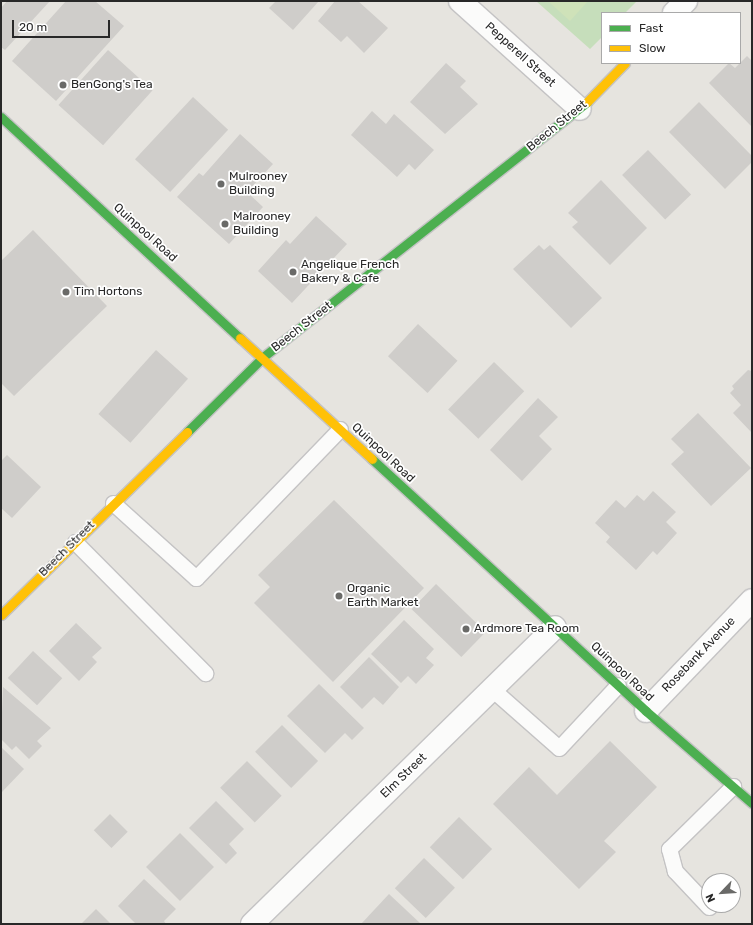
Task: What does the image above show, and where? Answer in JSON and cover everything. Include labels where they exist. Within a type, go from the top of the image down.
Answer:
[{"type":"main road","name":"Beech Street","points":[[1,615],[264,357],[580,109],[624,64]]},
{"type":"main road","name":"Quinpool Road","points":[[1,117],[264,357],[618,685],[752,803]]},
{"type":"street","name":"Pepperell Street","points":[[460,1],[580,109]]},
{"type":"street","points":[[675,12],[686,1]]},
{"type":"street","name":"Rosebank Avenue","points":[[646,710],[752,600]]},
{"type":"street","name":"Elm Street","points":[[252,924],[555,627]]},
{"type":"lane","points":[[114,503],[196,578],[340,429]]},
{"type":"lane","points":[[75,542],[205,673]]},
{"type":"lane","points":[[492,689],[559,748],[618,685]]},
{"type":"lane","points":[[701,898],[675,871],[669,849],[733,786]]},
{"type":"green space","points":[[536,1],[637,1],[626,12],[601,12],[601,38],[590,49]]},
{"type":"green space","points":[[548,1],[588,1],[570,21]]},
{"type":"building","points":[[7,1],[50,1],[5,50],[1,47],[1,8]]},
{"type":"building","points":[[66,1],[95,1],[124,26],[56,101],[12,61]]},
{"type":"building","points":[[276,1],[319,1],[293,30],[269,8]]},
{"type":"building","points":[[335,1],[358,1],[388,28],[364,53],[347,36],[341,42],[318,21]]},
{"type":"building","points":[[108,50],[153,90],[103,145],[58,105]]},
{"type":"building","points":[[747,56],[752,61],[752,127],[709,83],[728,64],[735,68],[741,64]]},
{"type":"building","points":[[446,63],[466,81],[460,87],[478,104],[445,134],[410,102]]},
{"type":"building","points":[[193,97],[228,130],[170,192],[135,159]]},
{"type":"building","points":[[699,102],[752,156],[752,162],[725,189],[669,132]]},
{"type":"building","points":[[372,111],[386,124],[394,114],[434,150],[415,170],[409,164],[397,177],[351,135]]},
{"type":"building","name":"Mulrooney Building","points":[[240,134],[273,164],[247,192],[263,207],[229,244],[177,197],[199,173],[203,176]]},
{"type":"building","points":[[648,150],[691,195],[665,220],[622,175]]},
{"type":"building","points":[[601,180],[647,228],[610,265],[572,227],[578,222],[568,213]]},
{"type":"building","points":[[316,216],[347,244],[292,303],[258,271],[286,240],[290,244]]},
{"type":"building","points":[[33,230],[107,306],[14,396],[1,383],[1,261]]},
{"type":"building","points":[[539,245],[544,250],[550,245],[602,298],[571,328],[513,269]]},
{"type":"building","points":[[418,324],[457,361],[427,393],[388,356]]},
{"type":"building","points":[[156,350],[188,379],[130,443],[98,414]]},
{"type":"building","points":[[494,362],[524,391],[478,439],[448,409]]},
{"type":"building","points":[[748,370],[752,371],[752,433],[733,413],[741,405],[730,393],[734,389],[732,386]]},
{"type":"building","points":[[538,398],[558,417],[539,436],[552,449],[522,481],[490,450]]},
{"type":"building","points":[[698,413],[751,468],[711,506],[671,464],[684,452],[671,439]]},
{"type":"building","points":[[7,455],[41,487],[12,518],[1,508],[1,461]]},
{"type":"building","points":[[653,491],[676,512],[666,522],[677,533],[657,555],[653,551],[636,570],[606,542],[610,537],[595,523],[616,500],[625,508],[637,495],[644,501]]},
{"type":"building","name":"Organic Earth Market","points":[[334,500],[424,588],[333,682],[254,603],[270,587],[258,575]]},
{"type":"building","points":[[436,584],[486,632],[461,657],[412,609]]},
{"type":"building","points":[[404,620],[434,649],[426,658],[434,665],[416,684],[408,676],[401,683],[371,654]]},
{"type":"building","points":[[76,623],[102,648],[92,657],[97,662],[79,681],[49,651]]},
{"type":"building","points":[[33,651],[62,678],[37,705],[8,678]]},
{"type":"building","points":[[369,657],[399,687],[383,705],[374,697],[362,709],[340,687]]},
{"type":"building","points":[[319,684],[364,728],[352,740],[345,733],[325,753],[287,716]]},
{"type":"building","points":[[3,687],[51,728],[37,741],[42,746],[29,759],[16,746],[12,750],[1,739]]},
{"type":"building","points":[[282,725],[318,761],[291,788],[255,752]]},
{"type":"building","points":[[610,741],[657,787],[604,841],[616,852],[579,889],[493,804],[529,767],[557,795]]},
{"type":"building","points":[[1,747],[24,769],[1,793]]},
{"type":"building","points":[[247,761],[282,796],[255,823],[220,788]]},
{"type":"building","points":[[216,801],[244,829],[229,844],[237,853],[226,864],[189,828]]},
{"type":"building","points":[[110,814],[128,832],[111,848],[94,830]]},
{"type":"building","points":[[459,817],[492,849],[463,879],[430,847]]},
{"type":"building","points":[[180,833],[214,867],[180,901],[146,867]]},
{"type":"building","points":[[424,858],[455,888],[426,918],[395,888]]},
{"type":"building","points":[[144,879],[176,909],[164,921],[166,924],[136,924],[118,906]]},
{"type":"building","points":[[389,894],[421,924],[361,924]]},
{"type":"building","points":[[96,909],[111,924],[81,924]]},
{"type":"traffic: fast","points":[[187,432],[263,357],[587,102]]},
{"type":"traffic: fast","points":[[1,117],[240,338]]},
{"type":"traffic: fast","points":[[372,459],[646,711],[752,803]]},
{"type":"traffic: slow","points":[[587,102],[624,64]]},
{"type":"traffic: slow","points":[[240,338],[372,459]]},
{"type":"traffic: slow","points":[[1,615],[187,432]]},
{"type":"place","name":"BenGong's Tea","points":[[63,85]]},
{"type":"place","name":"Mulrooney Building","points":[[221,184]]},
{"type":"place","name":"Malrooney Building","points":[[225,224]]},
{"type":"place","name":"Angelique French Bakery & Cafe","points":[[293,272]]},
{"type":"place","name":"Tim Hortons","points":[[66,292]]},
{"type":"place","name":"Organic Earth Market","points":[[339,596]]},
{"type":"place","name":"Ardmore Tea Room","points":[[466,629]]}]
